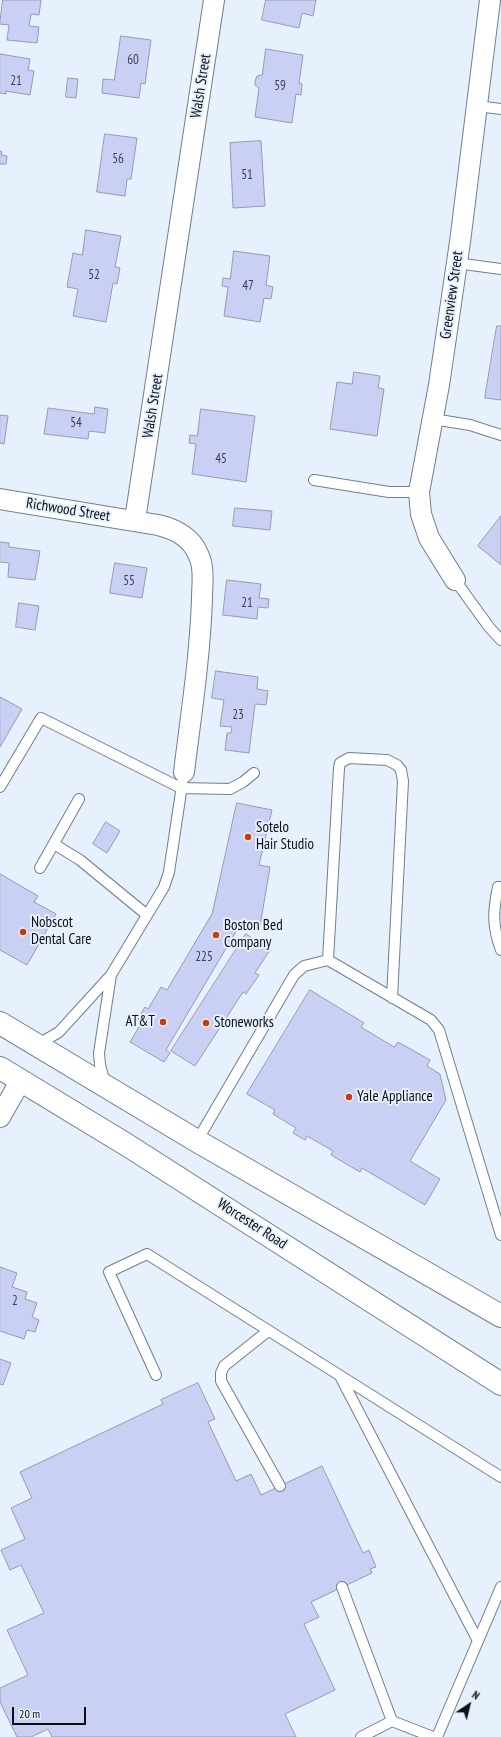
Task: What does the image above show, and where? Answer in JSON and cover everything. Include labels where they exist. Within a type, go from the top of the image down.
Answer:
[{"type":"highway","points":[[0,1023],[197,1141],[501,1316]]},
{"type":"highway","name":"Worcester Road","points":[[0,1068],[134,1149],[501,1384]]},
{"type":"street","name":"Walsh Street","points":[[135,520],[214,0]]},
{"type":"street","name":"Greenview Street","points":[[455,580],[430,538],[422,514],[419,492],[456,263],[490,0]]},
{"type":"street","name":"Richwood Street","points":[[0,499],[135,520]]},
{"type":"street","points":[[135,520],[171,528],[183,535],[192,543],[199,554],[201,565],[203,577],[200,646],[182,780]]},
{"type":"street","points":[[0,1117],[21,1080]]},
{"type":"lane","points":[[477,106],[501,109]]},
{"type":"lane","points":[[456,263],[501,269]]},
{"type":"lane","points":[[432,419],[470,425],[501,435]]},
{"type":"lane","points":[[314,480],[389,492],[419,492]]},
{"type":"lane","points":[[455,580],[489,627],[501,640]]},
{"type":"lane","points":[[0,787],[41,718],[182,780],[223,790],[230,789],[243,782],[254,773]]},
{"type":"lane","points":[[328,960],[340,763],[349,758],[387,760],[397,765],[401,770],[403,781],[392,998]]},
{"type":"lane","points":[[36,1045],[59,1032],[111,975],[164,886],[169,872],[182,780]]},
{"type":"lane","points":[[40,868],[79,799]]},
{"type":"lane","points":[[54,844],[80,860],[147,915]]},
{"type":"lane","points":[[501,887],[498,887],[493,909],[496,936],[501,950]]},
{"type":"lane","points":[[197,1141],[294,975],[304,966],[328,960],[431,1020],[437,1026],[443,1037],[501,1235]]},
{"type":"lane","points":[[106,1086],[100,1065],[99,1054],[111,975]]},
{"type":"lane","points":[[156,1375],[109,1272],[147,1254],[501,1478]]},
{"type":"lane","points":[[268,1331],[224,1366],[221,1373],[221,1381],[280,1486]]},
{"type":"lane","points":[[340,1376],[478,1641]]},
{"type":"lane","points":[[342,1587],[392,1721],[433,1737]]},
{"type":"lane","points":[[437,1737],[501,1587]]},
{"type":"lane","points":[[361,1737],[392,1721]]},
{"type":"building","points":[[3,0],[41,0],[39,15],[31,14],[29,26],[39,27],[37,43],[7,40],[9,25],[0,24]]},
{"type":"building","points":[[266,0],[316,0],[313,16],[302,13],[299,28],[262,20]]},
{"type":"building","points":[[121,36],[151,40],[145,84],[141,83],[139,98],[102,93],[103,79],[114,80]]},
{"type":"building","points":[[266,49],[303,55],[299,83],[302,84],[301,95],[296,94],[292,123],[255,117],[259,88],[255,85],[255,81],[257,76],[262,75]]},
{"type":"building","points":[[0,54],[30,59],[28,70],[34,71],[30,95],[6,91],[6,94],[0,93]]},
{"type":"building","points":[[68,78],[78,79],[76,98],[66,97]]},
{"type":"building","points":[[105,134],[137,138],[131,179],[127,179],[125,196],[97,192]]},
{"type":"building","points":[[261,141],[265,206],[233,208],[230,143]]},
{"type":"building","points":[[0,151],[2,152],[1,155],[7,156],[6,164],[0,164]]},
{"type":"building","points":[[86,230],[121,236],[115,267],[120,268],[117,284],[113,283],[106,322],[73,316],[78,289],[67,287],[73,253],[82,255]]},
{"type":"building","points":[[234,251],[270,256],[266,285],[273,287],[271,299],[264,298],[260,322],[224,316],[228,287],[222,286],[223,278],[230,279]]},
{"type":"building","points":[[497,326],[501,326],[501,400],[485,398]]},
{"type":"building","points":[[354,372],[380,376],[378,388],[384,389],[377,436],[330,429],[337,382],[352,384]]},
{"type":"building","points":[[95,407],[108,409],[105,433],[89,431],[88,439],[44,434],[48,408],[94,414]]},
{"type":"building","points":[[201,409],[255,416],[246,482],[192,474],[196,444],[189,443],[190,435],[197,436]]},
{"type":"building","points":[[0,415],[8,416],[4,444],[0,443]]},
{"type":"building","points":[[235,508],[272,511],[270,530],[233,526]]},
{"type":"building","points":[[501,516],[501,565],[478,546]]},
{"type":"building","points":[[0,542],[9,543],[9,547],[40,551],[35,580],[8,577],[9,563],[0,562]]},
{"type":"building","points":[[115,563],[147,568],[142,598],[110,593]]},
{"type":"building","points":[[227,580],[261,584],[259,598],[269,599],[268,608],[258,607],[257,619],[223,615]]},
{"type":"building","points":[[19,603],[39,606],[35,630],[16,627]]},
{"type":"building","points":[[216,671],[258,677],[257,689],[268,691],[266,705],[255,704],[249,753],[225,750],[227,733],[231,733],[232,727],[220,726],[224,700],[212,698]]},
{"type":"building","points":[[0,697],[22,709],[0,747]]},
{"type":"building","points":[[237,803],[272,810],[259,865],[270,867],[260,926],[241,923],[166,1050],[170,1053],[164,1062],[130,1042],[142,1022],[138,1019],[145,1007],[148,1009],[161,987],[167,990],[212,914]]},
{"type":"building","points":[[106,822],[120,831],[107,853],[93,844]]},
{"type":"building","name":"Nobscot Dental Care","points":[[0,874],[38,896],[34,902],[56,914],[27,965],[0,950]]},
{"type":"building","name":"Stoneworks","points":[[246,934],[270,950],[255,973],[259,975],[246,994],[243,992],[195,1066],[171,1051]]},
{"type":"building","name":"Yale Appliance","points":[[310,990],[364,1023],[361,1027],[394,1047],[398,1042],[430,1060],[427,1066],[440,1074],[446,1100],[410,1161],[440,1179],[425,1205],[362,1168],[360,1172],[331,1155],[333,1151],[307,1136],[305,1140],[293,1133],[296,1128],[273,1114],[275,1110],[247,1094]]},
{"type":"building","points":[[0,1267],[17,1273],[12,1287],[27,1292],[25,1299],[37,1303],[32,1317],[39,1320],[35,1332],[27,1330],[24,1339],[0,1331]]},
{"type":"building","points":[[0,1359],[11,1363],[3,1385],[0,1384]]},
{"type":"building","points":[[198,1383],[215,1419],[208,1422],[236,1481],[251,1474],[261,1495],[322,1466],[363,1553],[369,1550],[376,1567],[370,1569],[372,1573],[311,1602],[319,1617],[304,1624],[335,1690],[285,1714],[296,1737],[52,1737],[48,1729],[31,1737],[17,1737],[0,1702],[0,1688],[28,1675],[7,1630],[44,1613],[21,1565],[10,1570],[1,1550],[25,1539],[11,1508],[32,1498],[20,1472],[163,1404],[161,1400]]},
{"type":"place","name":"Sotelo Hair Studio","points":[[248,837]]},
{"type":"place","name":"Nobscot Dental Care","points":[[23,932]]},
{"type":"place","name":"Boston Bed Company","points":[[216,935]]},
{"type":"place","name":"AT&T","points":[[163,1022]]},
{"type":"place","name":"Stoneworks","points":[[206,1023]]},
{"type":"place","name":"Yale Appliance","points":[[349,1097]]}]
